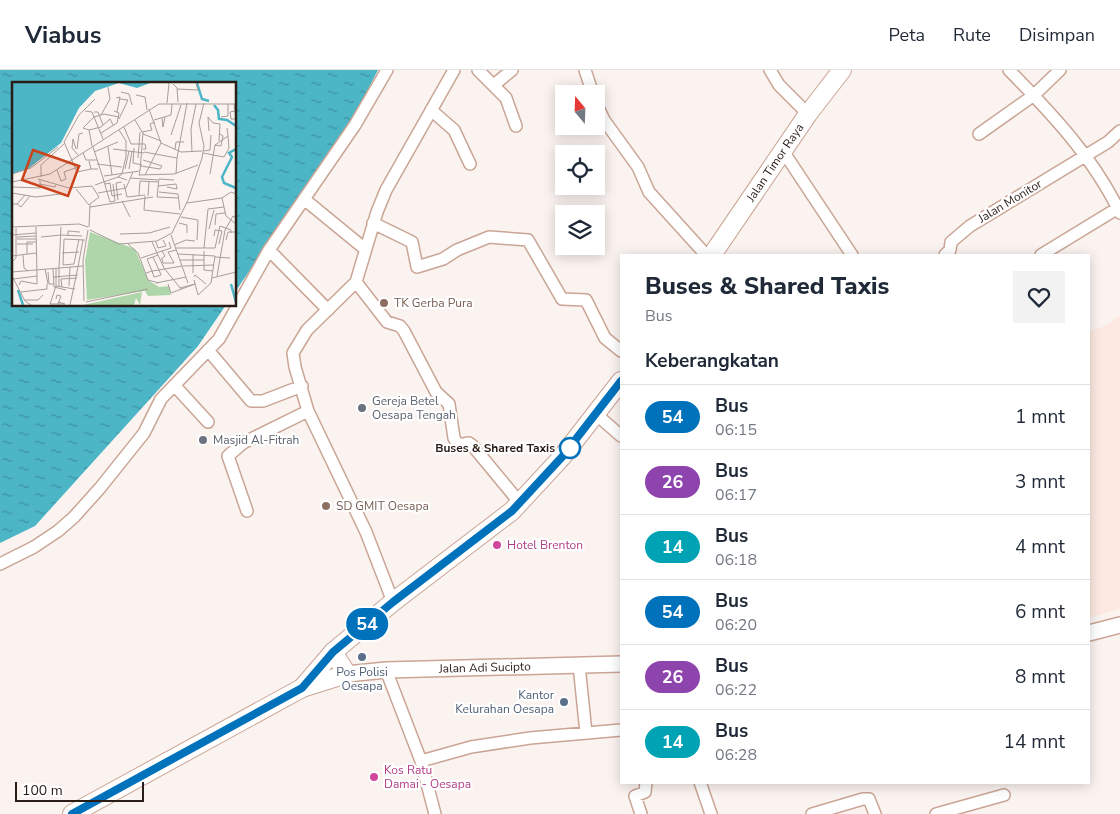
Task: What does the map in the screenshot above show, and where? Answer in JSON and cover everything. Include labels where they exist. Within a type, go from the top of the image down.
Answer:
[{"type":"highway","name":"Jalan Timor Raya","points":[[713,254],[808,114],[842,70]]},
{"type":"highway","points":[[302,688],[333,652],[393,602],[520,503],[597,415],[620,382]]},
{"type":"highway","points":[[72,814],[302,688],[347,674],[333,652]]},
{"type":"main road","points":[[1090,634],[1120,625]]},
{"type":"main road","name":"Jalan Adi Sucipto","points":[[347,674],[386,670],[620,664]]},
{"type":"street","points":[[0,564],[34,547],[58,531],[74,517],[144,433],[161,399],[224,331],[268,250],[296,207],[304,199],[355,125],[387,70]]},
{"type":"street","points":[[393,602],[366,532],[308,411],[295,367],[293,353],[302,336],[356,282],[373,224],[386,190],[454,70]]},
{"type":"street","points":[[478,70],[495,84],[506,98],[516,126]]},
{"type":"street","points":[[495,84],[512,70]]},
{"type":"street","points":[[586,70],[591,85]]},
{"type":"street","points":[[770,70],[779,85],[808,114]]},
{"type":"street","points":[[1009,70],[1034,95],[1085,155],[1119,211],[1043,254]]},
{"type":"street","points":[[979,134],[1034,95],[1060,70]]},
{"type":"street","points":[[431,110],[454,130],[470,164]]},
{"type":"street","points":[[605,121],[638,167],[649,192],[705,254]]},
{"type":"street","name":"Jalan Monitor","points":[[946,254],[950,250],[954,238],[970,226],[1108,142],[1120,131]]},
{"type":"street","points":[[783,151],[851,254]]},
{"type":"street","points":[[304,199],[365,249]]},
{"type":"street","points":[[373,224],[412,242],[417,268],[443,259],[457,250],[489,237],[528,240],[562,299],[586,300],[605,338],[620,350]]},
{"type":"street","points":[[268,250],[328,310]]},
{"type":"street","points":[[356,282],[387,322],[400,326],[404,331],[436,392],[449,404],[454,438],[458,445],[470,443],[520,503]]},
{"type":"street","points":[[208,350],[251,402],[263,400],[302,386]]},
{"type":"street","points":[[175,386],[208,422]]},
{"type":"street","points":[[247,510],[228,456],[243,443],[308,411]]},
{"type":"street","points":[[597,415],[620,435]]},
{"type":"street","points":[[579,665],[586,733]]},
{"type":"street","points":[[386,670],[421,761],[435,814]]},
{"type":"street","points":[[421,761],[471,747],[620,730]]},
{"type":"street","points":[[641,814],[635,796],[645,792],[646,784]]},
{"type":"street","points":[[701,784],[711,814]]},
{"type":"street","points":[[936,814],[1004,795]]},
{"type":"street","points":[[812,814],[863,799],[869,799],[875,814]]},
{"type":"shaded area","points":[[1120,316],[1120,609],[1090,618],[1090,331],[1105,326]]},
{"type":"water","points":[[0,70],[378,70],[350,124],[236,291],[236,82],[12,82],[12,306],[225,306],[198,346],[35,526],[0,543]]},
{"type":"bus line","name":"54","points":[[72,814],[302,688],[333,652],[393,602],[512,511],[562,457],[597,415],[620,382]]},
{"type":"place","name":"TK Gerba Pura","points":[[384,303]]},
{"type":"place","name":"Gereja Betel Oesapa Tengah","points":[[362,408]]},
{"type":"place","name":"Masjid Al-Fitrah","points":[[203,440]]},
{"type":"place","name":"Buses & Shared Taxis","points":[[570,448]]},
{"type":"place","name":"SD GMIT Oesapa","points":[[326,506]]},
{"type":"place","name":"Hotel Brenton","points":[[497,545]]},
{"type":"place","name":"Pos Polisi Oesapa","points":[[362,657]]},
{"type":"place","name":"Kantor Kelurahan Oesapa","points":[[564,702]]},
{"type":"place","name":"Kos Ratu Damai - Oesapa","points":[[374,777]]}]
